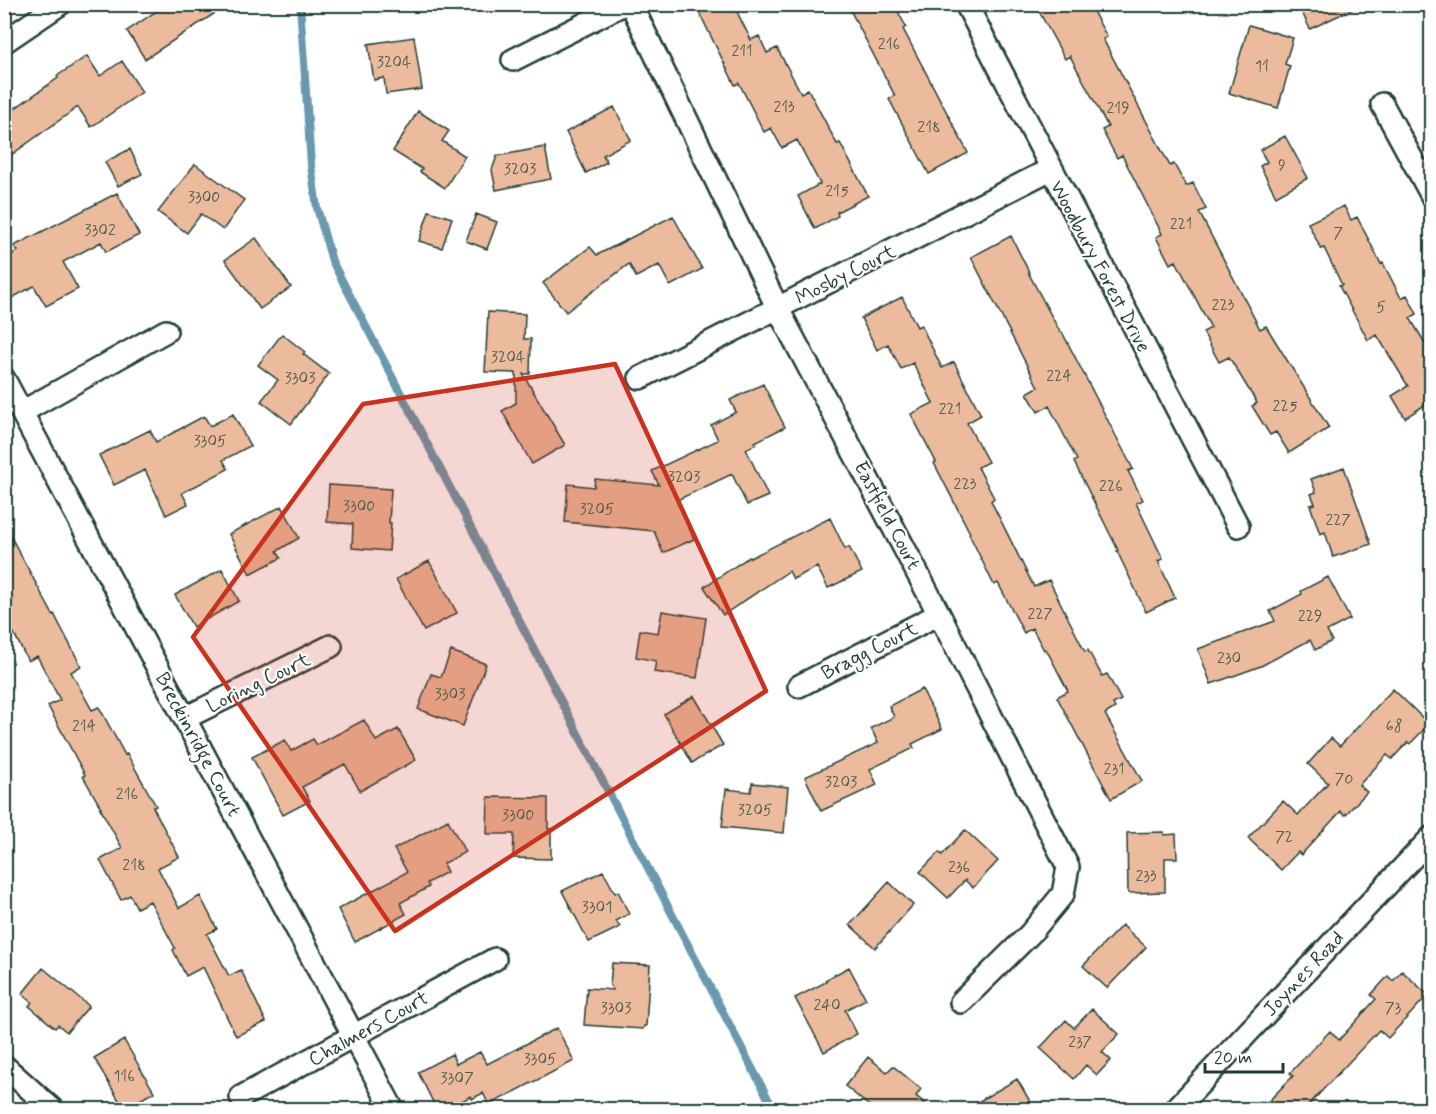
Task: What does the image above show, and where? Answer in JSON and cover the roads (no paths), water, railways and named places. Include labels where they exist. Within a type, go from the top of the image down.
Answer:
[{"type":"street","points":[[4,42],[60,4]]},
{"type":"street","points":[[513,60],[624,4]]},
{"type":"street","name":"Eastfield Court","points":[[631,4],[778,309],[939,614],[1068,867],[1063,894],[1030,934],[961,1002]]},
{"type":"street","name":"Woodbury Forest Drive","points":[[966,4],[1238,526]]},
{"type":"street","points":[[1382,104],[1431,196]]},
{"type":"street","name":"Mosby Court","points":[[640,378],[1051,169]]},
{"type":"street","points":[[22,412],[165,331]]},
{"type":"street","name":"Breckinridge Court","points":[[4,379],[393,1110]]},
{"type":"street","name":"Bragg Court","points":[[799,686],[939,614]]},
{"type":"street","name":"Loring Court","points":[[185,718],[331,646]]},
{"type":"street","name":"Joynes Road","points":[[1174,1110],[1431,837]]},
{"type":"street","name":"Chalmers Court","points":[[241,1097],[495,959]]},
{"type":"street","points":[[4,1066],[53,1110]]},
{"type":"waterway","points":[[300,4],[311,165],[317,208],[332,261],[774,1110]]}]
